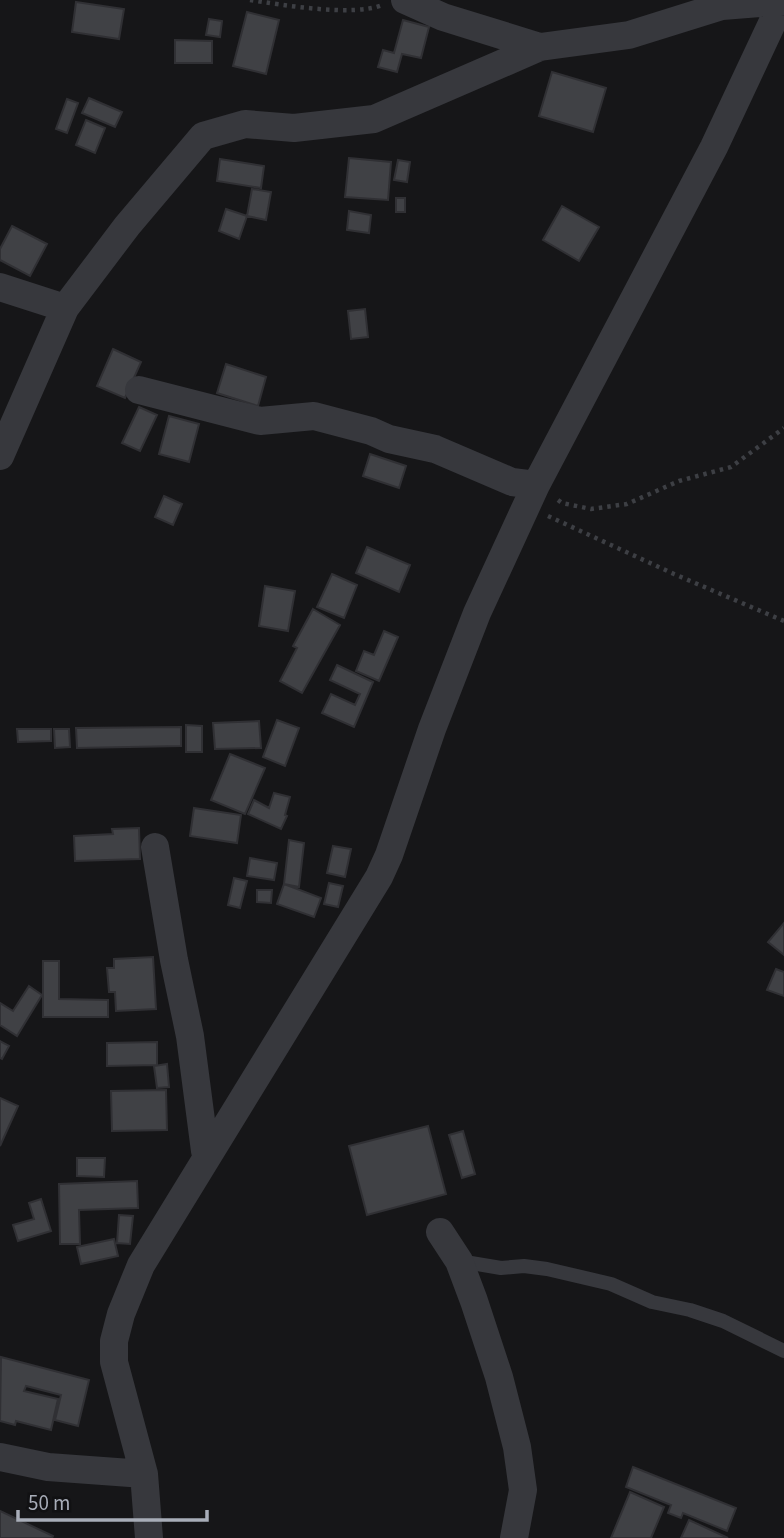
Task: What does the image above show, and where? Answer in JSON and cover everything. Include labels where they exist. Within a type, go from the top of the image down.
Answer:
[{"type":"street","points":[[405,0],[443,17],[540,47]]},
{"type":"street","points":[[0,456],[65,309],[127,226],[203,136],[245,124],[294,128],[374,119],[540,47],[629,35],[722,6],[783,1],[714,147],[532,496],[477,614],[379,877],[141,1265],[127,1295],[114,1341],[114,1362],[144,1474],[149,1538]]},
{"type":"street","points":[[0,287],[65,309]]},
{"type":"street","points":[[139,390],[260,421],[314,415],[371,430],[398,442],[435,449],[512,482],[532,496]]},
{"type":"street","points":[[155,847],[190,1036],[205,1151],[209,1154]]},
{"type":"street","points":[[440,1232],[459,1261],[499,1377],[517,1447],[523,1490],[514,1538]]},
{"type":"street","points":[[0,1457],[48,1467],[144,1474]]},
{"type":"lane","points":[[459,1261],[501,1268],[536,1267],[611,1284],[652,1302],[723,1321],[784,1350]]},
{"type":"path","points":[[250,0],[326,9],[372,9],[392,0]]},
{"type":"path","points":[[532,496],[591,509],[627,504],[679,481],[731,467],[784,428]]},
{"type":"path","points":[[532,496],[674,574],[784,620]]},
{"type":"building","points":[[76,2],[124,9],[119,39],[72,32]]},
{"type":"building","points":[[247,12],[279,20],[266,74],[233,66]]},
{"type":"building","points":[[209,19],[222,21],[220,37],[206,35]]},
{"type":"building","points":[[403,20],[429,27],[421,58],[402,54],[397,72],[378,67],[383,50],[394,53]]},
{"type":"building","points":[[175,40],[212,41],[212,63],[175,63]]},
{"type":"building","points":[[552,72],[606,88],[593,132],[539,116]]},
{"type":"building","points":[[89,98],[122,112],[115,127],[82,113]]},
{"type":"building","points":[[67,99],[78,103],[67,133],[56,129]]},
{"type":"building","points":[[86,120],[105,128],[95,153],[76,145]]},
{"type":"building","points":[[349,158],[391,162],[388,200],[345,197]]},
{"type":"building","points":[[220,159],[264,166],[261,188],[217,181]]},
{"type":"building","points":[[398,160],[410,162],[407,182],[394,180]]},
{"type":"building","points":[[252,189],[271,192],[266,220],[247,216]]},
{"type":"building","points":[[396,198],[405,198],[405,212],[396,212]]},
{"type":"building","points":[[562,206],[599,227],[579,261],[543,240]]},
{"type":"building","points":[[226,209],[247,216],[239,239],[219,231]]},
{"type":"building","points":[[349,211],[371,215],[369,233],[347,230]]},
{"type":"building","points":[[12,226],[47,244],[30,276],[0,260],[0,249]]},
{"type":"building","points":[[365,309],[368,337],[351,339],[348,311]]},
{"type":"building","points":[[113,349],[141,362],[125,398],[97,386]]},
{"type":"building","points":[[226,364],[266,377],[258,406],[217,393]]},
{"type":"building","points":[[139,407],[157,415],[140,451],[122,443]]},
{"type":"building","points":[[169,416],[199,424],[189,462],[159,454]]},
{"type":"building","points":[[370,454],[406,466],[399,488],[363,476]]},
{"type":"building","points":[[164,496],[182,504],[173,525],[155,517]]},
{"type":"building","points":[[367,547],[410,565],[399,592],[356,573]]},
{"type":"building","points":[[332,574],[357,585],[344,618],[317,607]]},
{"type":"building","points":[[265,586],[295,591],[288,631],[259,626]]},
{"type":"building","points":[[313,609],[340,625],[302,693],[280,681],[297,648],[293,646]]},
{"type":"building","points":[[384,631],[398,637],[379,681],[356,671],[364,651],[374,655]]},
{"type":"building","points":[[337,665],[373,682],[354,727],[322,713],[331,694],[355,705],[360,694],[330,680]]},
{"type":"building","points":[[277,720],[299,728],[285,766],[263,757]]},
{"type":"building","points":[[259,721],[261,748],[215,749],[213,723]]},
{"type":"building","points":[[186,725],[202,726],[202,752],[186,752]]},
{"type":"building","points":[[181,727],[181,746],[77,748],[76,728]]},
{"type":"building","points":[[17,729],[51,729],[51,741],[18,742]]},
{"type":"building","points":[[54,729],[69,729],[70,747],[55,748]]},
{"type":"building","points":[[230,754],[265,768],[245,814],[211,800]]},
{"type":"building","points":[[274,793],[290,797],[285,815],[287,816],[281,829],[248,814],[254,800],[269,808]]},
{"type":"building","points":[[194,808],[241,815],[237,843],[190,836]]},
{"type":"building","points":[[139,828],[140,859],[75,861],[74,836],[113,834],[112,829]]},
{"type":"building","points":[[289,840],[304,843],[299,887],[284,884]]},
{"type":"building","points":[[333,846],[351,849],[345,877],[327,873]]},
{"type":"building","points":[[250,858],[277,863],[274,880],[247,876]]},
{"type":"building","points":[[234,878],[247,881],[240,908],[228,905]]},
{"type":"building","points":[[329,883],[343,886],[338,907],[324,904]]},
{"type":"building","points":[[284,884],[321,898],[314,917],[277,904]]},
{"type":"building","points":[[257,890],[272,890],[271,903],[257,902]]},
{"type":"building","points":[[784,923],[784,955],[768,942]]},
{"type":"building","points":[[153,957],[156,1009],[116,1011],[115,992],[109,992],[107,968],[114,968],[114,959]]},
{"type":"building","points":[[43,961],[59,961],[59,999],[108,1000],[108,1017],[43,1017]]},
{"type":"building","points":[[776,969],[784,972],[784,996],[767,990]]},
{"type":"building","points":[[29,986],[42,995],[17,1036],[0,1025],[0,1003],[13,1011]]},
{"type":"building","points":[[0,1041],[9,1046],[2,1059],[0,1058]]},
{"type":"building","points":[[157,1042],[157,1065],[107,1066],[107,1043]]},
{"type":"building","points":[[167,1064],[169,1087],[157,1088],[154,1066]]},
{"type":"building","points":[[166,1090],[167,1130],[112,1131],[111,1091]]},
{"type":"building","points":[[0,1098],[18,1106],[0,1146]]},
{"type":"building","points":[[428,1126],[446,1194],[367,1215],[349,1146]]},
{"type":"building","points":[[463,1131],[475,1174],[462,1178],[449,1135]]},
{"type":"building","points":[[77,1158],[105,1158],[104,1177],[77,1176]]},
{"type":"building","points":[[137,1181],[138,1208],[79,1210],[80,1244],[60,1244],[59,1184]]},
{"type":"building","points":[[41,1199],[51,1231],[18,1241],[13,1225],[34,1219],[29,1203]]},
{"type":"building","points":[[119,1215],[133,1216],[130,1244],[117,1243]]},
{"type":"building","points":[[114,1239],[118,1256],[81,1264],[77,1247]]},
{"type":"building","points":[[1,1357],[89,1380],[78,1426],[55,1420],[61,1395],[26,1386],[24,1391],[58,1399],[51,1430],[16,1421],[15,1425],[0,1421]]},
{"type":"building","points":[[633,1467],[736,1508],[727,1531],[683,1513],[681,1518],[668,1513],[671,1505],[626,1487]]},
{"type":"building","points":[[630,1492],[664,1507],[651,1538],[611,1538]]},
{"type":"building","points":[[0,1511],[53,1536],[0,1538]]},
{"type":"building","points":[[689,1520],[728,1538],[681,1538]]}]
